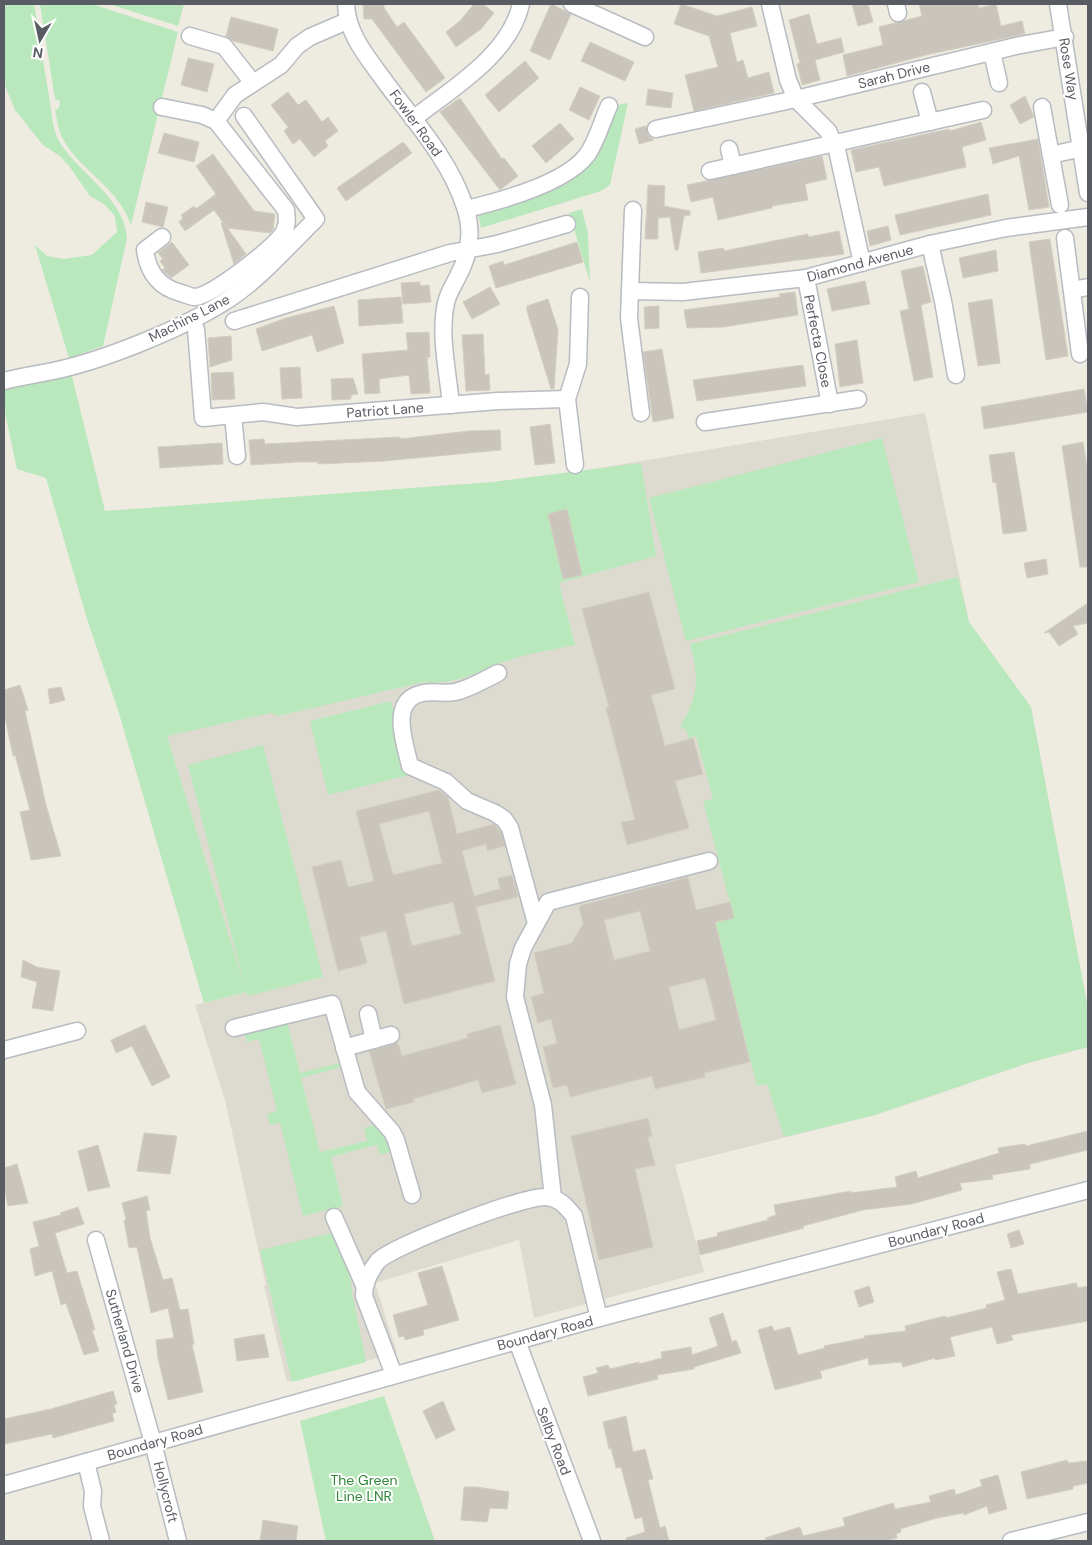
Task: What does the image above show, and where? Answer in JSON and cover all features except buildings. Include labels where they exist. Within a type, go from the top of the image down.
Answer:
[{"type":"street","name":"Fowler Road","points":[[346,4],[347,21],[360,47],[444,162],[457,185],[466,209],[470,229],[466,260],[449,291],[445,304],[444,326],[451,405]]},
{"type":"street","points":[[572,4],[592,8],[644,37]]},
{"type":"street","points":[[770,4],[788,80],[796,99],[823,126],[834,142],[862,263]]},
{"type":"street","name":"Rose Way","points":[[1058,4],[1088,183]]},
{"type":"street","points":[[413,119],[492,56],[505,38],[517,5]]},
{"type":"street","points":[[216,121],[236,95],[281,66],[297,46],[310,37],[347,21]]},
{"type":"street","points":[[190,36],[224,46],[252,83]]},
{"type":"street","name":"Sarah Drive","points":[[656,129],[1065,37]]},
{"type":"street","points":[[992,52],[999,83]]},
{"type":"street","name":"Sarah Drive","points":[[922,92],[930,122]]},
{"type":"street","points":[[466,209],[503,201],[561,176],[586,155],[609,106]]},
{"type":"street","points":[[1042,107],[1060,205]]},
{"type":"street","points":[[162,108],[202,115],[216,121],[286,210],[288,222],[282,235],[230,281],[196,297],[170,291],[160,284],[147,268],[145,250],[162,236]]},
{"type":"street","points":[[710,172],[834,142],[984,110]]},
{"type":"street","name":"Machins Lane","points":[[4,381],[30,374],[48,372],[147,340],[229,299],[258,276],[316,219],[244,116]]},
{"type":"street","points":[[1051,155],[1082,148]]},
{"type":"street","points":[[729,150],[733,166]]},
{"type":"street","points":[[633,210],[630,318],[641,413]]},
{"type":"street","name":"Diamond Avenue","points":[[630,291],[683,292],[806,278],[930,244],[1006,228],[1088,217]]},
{"type":"street","points":[[234,321],[450,253],[567,224]]},
{"type":"street","points":[[1065,238],[1080,354]]},
{"type":"street","points":[[930,244],[943,301],[956,375]]},
{"type":"street","name":"Perfecta Close","points":[[806,278],[830,404]]},
{"type":"street","points":[[1072,290],[1088,287]]},
{"type":"street","points":[[575,465],[568,399],[578,364],[580,297]]},
{"type":"street","name":"Patriot Lane","points":[[196,328],[203,418],[263,412],[297,417],[451,405],[568,399]]},
{"type":"street","name":"Perfecta Close","points":[[705,422],[858,399]]},
{"type":"street","points":[[233,416],[237,456]]},
{"type":"street","points":[[498,674],[454,692],[424,693],[412,696],[404,708],[401,727],[410,766],[446,782],[467,801],[496,813],[510,828],[536,923]]},
{"type":"street","points":[[553,1198],[544,1105],[515,997],[518,964],[523,948],[548,902],[709,861]]},
{"type":"street","points":[[234,1028],[332,1004],[357,1092],[392,1132],[412,1195]]},
{"type":"street","points":[[368,1014],[374,1040]]},
{"type":"street","points":[[4,1050],[77,1031]]},
{"type":"street","points":[[344,1048],[391,1035]]},
{"type":"street","name":"Boundary Road","points":[[4,1485],[599,1318],[1088,1190]]},
{"type":"street","points":[[364,1285],[379,1260],[426,1237],[463,1221],[536,1198],[553,1198],[565,1204],[574,1216],[599,1318]]},
{"type":"street","points":[[334,1217],[364,1285],[364,1296],[394,1375]]},
{"type":"street","name":"Sutherland Drive","points":[[96,1240],[153,1443]]},
{"type":"street","name":"Selby Road","points":[[517,1341],[592,1541]]},
{"type":"street","name":"Hollycroft","points":[[153,1443],[178,1541]]},
{"type":"street","points":[[86,1462],[93,1491],[92,1506],[101,1541]]},
{"type":"street","points":[[1011,1541],[1088,1522]]},
{"type":"shaded area","points":[[925,413],[969,622],[1031,707],[1088,1009],[1088,1047],[1028,1063],[875,1115],[675,1165],[704,1272],[534,1318],[519,1240],[375,1283],[397,1353],[287,1382],[264,1286],[266,1285],[225,1100],[195,1005],[246,992],[167,736],[312,496],[493,482],[576,472]]},
{"type":"green space","points":[[4,4],[34,4],[56,134],[69,155],[110,199],[124,224],[127,238],[103,346],[69,358],[35,245],[47,256],[64,259],[92,255],[117,232],[115,216],[104,204],[90,196],[69,166],[60,156],[43,145],[15,110],[4,83]]},
{"type":"green space","points":[[40,4],[92,4],[178,32],[131,225],[117,199],[77,159],[61,134],[55,110],[59,108],[60,101],[55,99]]},
{"type":"green space","points":[[109,4],[184,4],[178,26]]},
{"type":"green space","points":[[628,103],[610,185],[601,191],[481,228],[478,214],[488,212],[571,175],[613,109],[617,105]]},
{"type":"green space","points":[[582,209],[588,234],[590,282],[569,213]]},
{"type":"green space","points":[[71,372],[105,511],[493,482],[641,463],[656,556],[559,583],[575,645],[519,657],[472,675],[450,681],[424,682],[278,716],[271,713],[167,736],[244,984],[188,765],[263,745],[323,977],[248,996],[246,992],[204,1003],[118,710],[87,619],[46,478],[17,469],[4,408],[4,387]]},
{"type":"green space","points":[[882,438],[919,582],[686,641],[649,498]]},
{"type":"green space","points":[[958,577],[969,622],[1031,707],[1088,1009],[1088,1047],[1028,1063],[875,1115],[784,1137],[767,1084],[757,1086],[715,923],[734,918],[703,801],[713,799],[696,736],[689,738],[685,728],[681,729],[681,725],[691,705],[696,686],[695,666],[690,644]]},
{"type":"green space","points":[[391,701],[410,775],[328,795],[310,721]]},
{"type":"green space","points":[[287,1022],[300,1073],[341,1063],[342,1067],[301,1078],[320,1152],[367,1141],[364,1128],[375,1125],[386,1137],[390,1152],[380,1155],[377,1145],[331,1157],[343,1206],[303,1216],[280,1123],[270,1125],[267,1114],[277,1111],[259,1039],[247,1042],[244,1032]]},
{"type":"green space","points":[[345,1230],[352,1292],[366,1362],[292,1382],[260,1250]]},
{"type":"green space","name":"The Green Line LNR","points":[[384,1396],[435,1541],[326,1541],[300,1421]]}]
